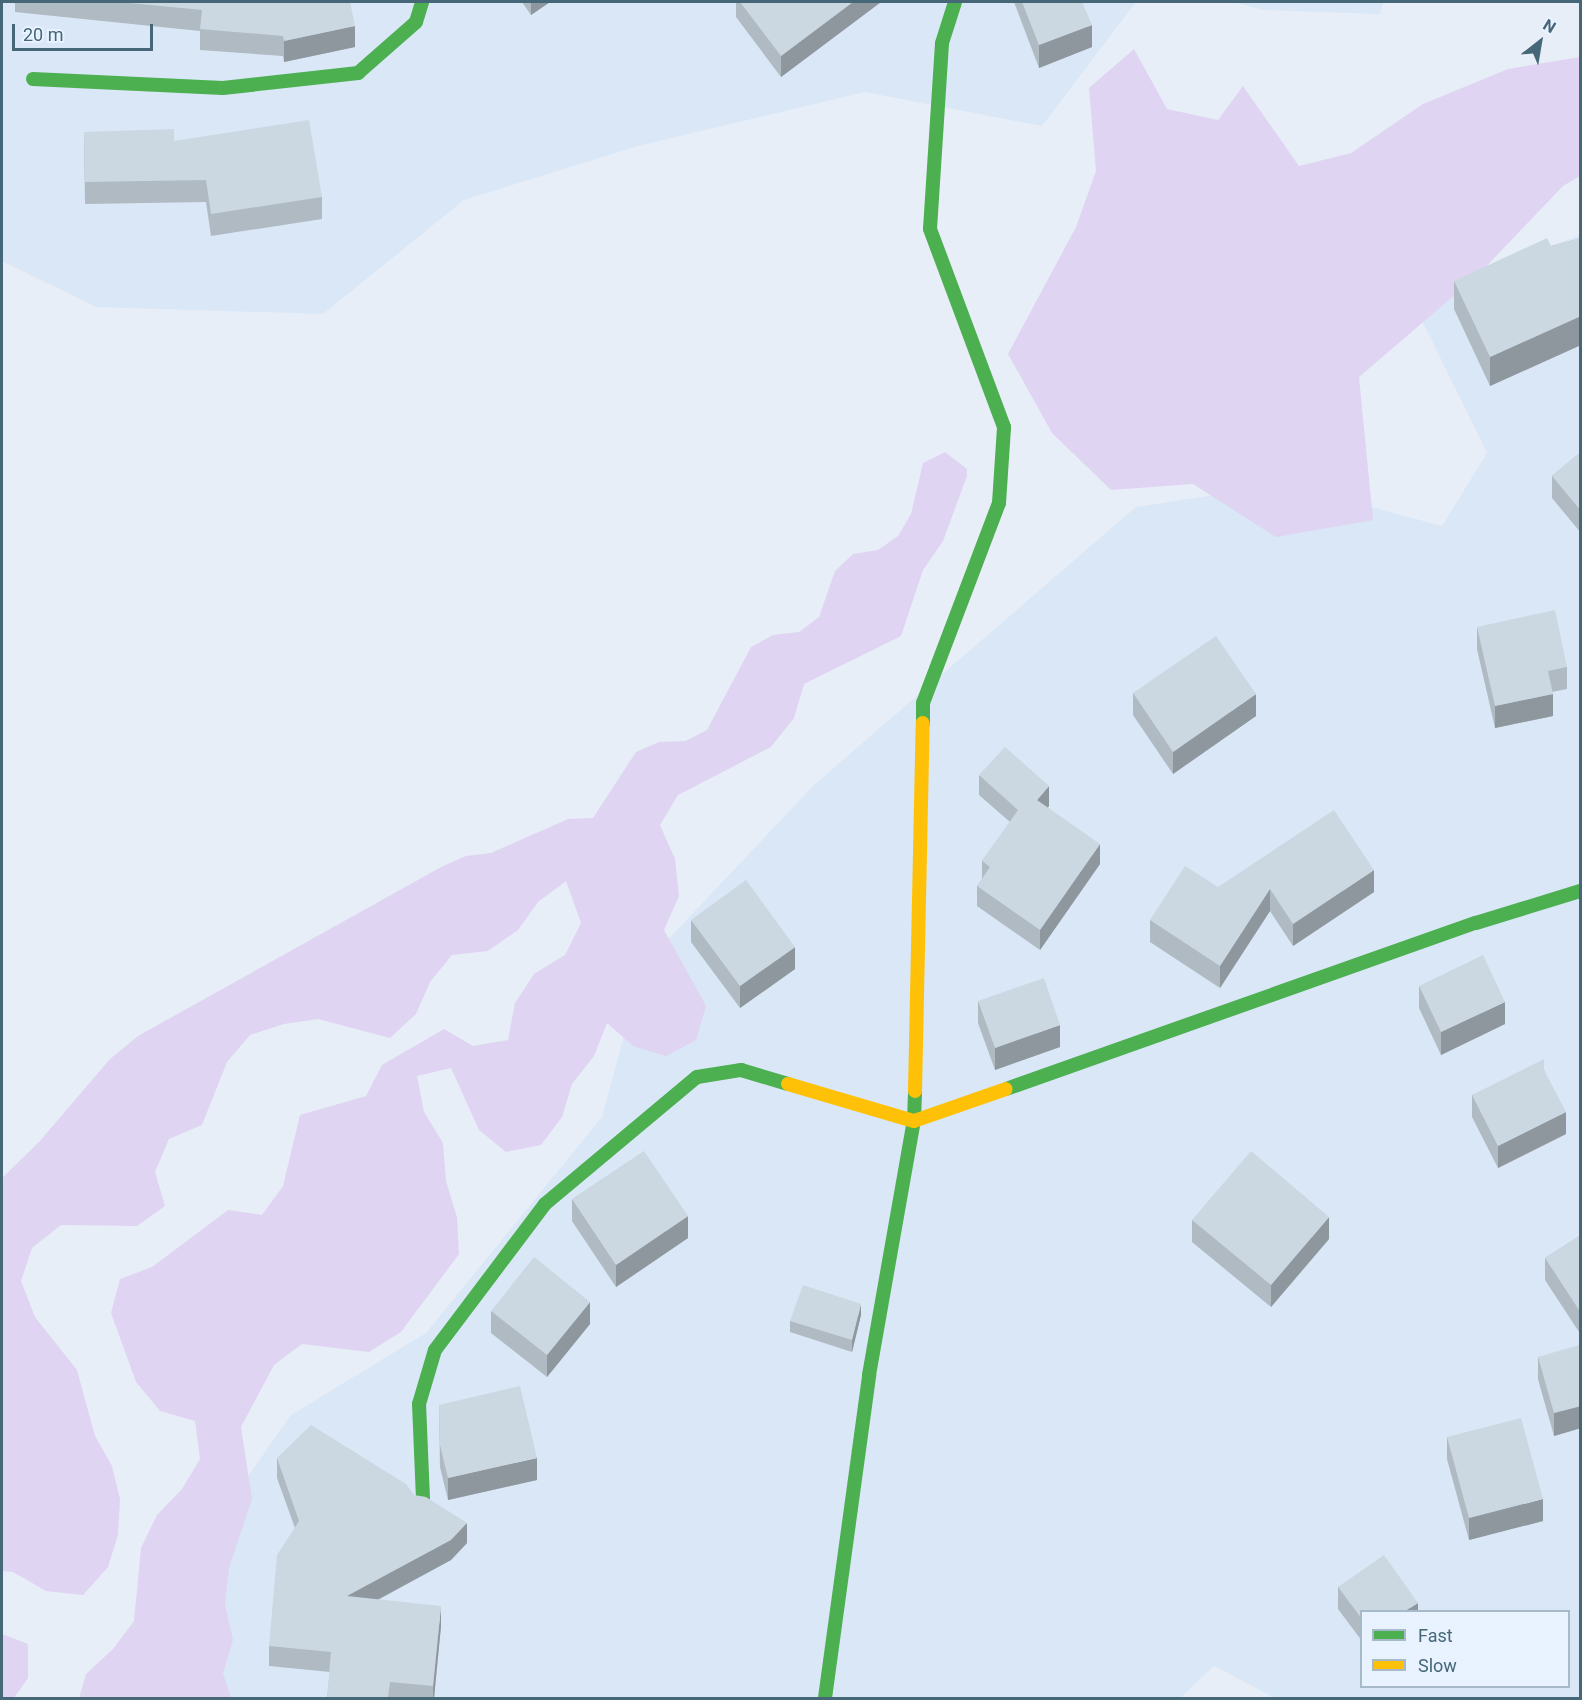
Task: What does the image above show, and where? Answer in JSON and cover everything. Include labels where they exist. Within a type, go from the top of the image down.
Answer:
[{"type":"street","points":[[33,79],[223,88],[358,73],[416,22],[422,2]]},
{"type":"street","points":[[825,1698],[868,1375],[914,1121],[923,703],[999,503],[1004,427],[930,229],[942,43],[955,2]]},
{"type":"street","points":[[423,1499],[419,1404],[435,1350],[544,1204],[697,1077],[741,1070],[914,1121],[1476,923],[1581,891]]},
{"type":"shaded area","points":[[2,2],[1136,2],[1042,126],[865,92],[638,146],[464,200],[323,314],[96,307],[2,261]]},
{"type":"shaded area","points":[[1233,2],[1383,2],[1380,14],[1263,10]]},
{"type":"shaded area","points":[[1134,49],[1167,109],[1218,120],[1243,86],[1299,166],[1351,153],[1423,104],[1508,69],[1580,57],[1580,176],[1563,186],[1477,276],[1359,377],[1373,520],[1276,537],[1193,484],[1111,490],[1052,433],[1008,354],[1076,227],[1096,171],[1089,88]]},
{"type":"shaded area","points":[[1580,235],[1580,1698],[1275,1698],[1214,1666],[1180,1698],[202,1698],[213,1526],[291,1415],[426,1333],[602,1117],[643,966],[815,784],[1136,507],[1286,484],[1442,526],[1487,453],[1412,300]]},
{"type":"shaded area","points":[[945,452],[967,469],[967,476],[943,541],[923,570],[901,636],[804,684],[794,718],[771,747],[678,795],[660,825],[675,859],[679,896],[664,930],[706,1006],[696,1040],[666,1056],[633,1046],[607,1023],[594,1056],[572,1084],[562,1117],[541,1145],[506,1152],[479,1130],[451,1068],[417,1076],[424,1112],[443,1143],[446,1181],[457,1217],[459,1254],[401,1332],[369,1352],[302,1344],[274,1365],[241,1427],[252,1499],[229,1568],[225,1604],[233,1640],[223,1673],[231,1698],[79,1698],[86,1674],[113,1649],[134,1621],[141,1548],[157,1515],[182,1489],[200,1459],[195,1421],[160,1411],[136,1382],[111,1313],[120,1279],[152,1267],[228,1210],[262,1215],[283,1186],[300,1115],[366,1096],[382,1065],[444,1029],[473,1046],[508,1040],[515,1003],[534,974],[565,955],[581,923],[566,881],[538,902],[518,930],[488,951],[452,955],[430,982],[416,1014],[390,1038],[318,1019],[284,1024],[250,1035],[227,1062],[202,1125],[169,1139],[155,1172],[165,1206],[137,1226],[61,1225],[32,1248],[21,1281],[35,1317],[77,1370],[95,1436],[112,1466],[120,1499],[118,1535],[108,1567],[83,1595],[46,1591],[13,1572],[2,1571],[2,1178],[39,1142],[110,1059],[138,1036],[443,866],[466,856],[491,853],[568,819],[593,818],[636,752],[659,742],[685,741],[707,730],[751,647],[773,635],[799,632],[819,617],[835,571],[853,554],[878,550],[898,536],[911,514],[923,463]]},
{"type":"shaded area","points":[[2,1634],[28,1644],[28,1678],[14,1698],[2,1698]]},
{"type":"building","points":[[119,2],[350,2],[355,26],[284,41],[283,36],[200,29],[202,10]]},
{"type":"building","points":[[740,2],[853,2],[781,56]]},
{"type":"building","points":[[1022,2],[1082,2],[1092,25],[1039,45]]},
{"type":"building","points":[[309,120],[322,197],[211,214],[206,180],[85,182],[84,132],[174,129],[174,141]]},
{"type":"building","points":[[1547,238],[1551,246],[1581,238],[1581,316],[1490,357],[1454,281]]},
{"type":"building","points":[[1581,452],[1581,511],[1552,476]]},
{"type":"building","points":[[1555,610],[1567,667],[1548,671],[1553,694],[1495,706],[1477,627]]},
{"type":"building","points":[[1216,636],[1256,694],[1173,752],[1133,693]]},
{"type":"building","points":[[1005,747],[1049,786],[1037,800],[1100,844],[1040,930],[977,886],[990,867],[982,861],[1018,810],[979,775]]},
{"type":"building","points":[[1334,810],[1374,870],[1293,924],[1270,889],[1220,966],[1150,920],[1185,866],[1218,887]]},
{"type":"building","points":[[746,880],[795,947],[740,986],[691,920]]},
{"type":"building","points":[[1483,955],[1505,1002],[1441,1032],[1419,986]]},
{"type":"building","points":[[1044,978],[1060,1025],[995,1048],[978,1001]]},
{"type":"building","points":[[1544,1059],[1544,1070],[1566,1112],[1498,1146],[1472,1095]]},
{"type":"building","points":[[644,1151],[688,1216],[616,1265],[572,1199]]},
{"type":"building","points":[[1251,1151],[1329,1217],[1271,1285],[1192,1220]]},
{"type":"building","points":[[1581,1235],[1581,1313],[1545,1258]]},
{"type":"building","points":[[534,1257],[590,1302],[547,1355],[491,1311]]},
{"type":"building","points":[[803,1285],[861,1304],[852,1340],[790,1321]]},
{"type":"building","points":[[1579,1345],[1581,1351],[1581,1406],[1554,1413],[1538,1357]]},
{"type":"building","points":[[520,1386],[537,1458],[448,1478],[440,1445],[439,1405]]},
{"type":"building","points":[[1521,1418],[1543,1499],[1469,1518],[1447,1437]]},
{"type":"building","points":[[311,1425],[406,1484],[414,1495],[426,1497],[467,1523],[451,1540],[347,1596],[441,1606],[433,1686],[390,1682],[388,1698],[327,1698],[331,1652],[269,1646],[277,1555],[299,1521],[277,1458]]},
{"type":"building","points":[[1384,1555],[1418,1603],[1407,1610],[1360,1610],[1360,1616],[1338,1587]]},
{"type":"traffic: fast","points":[[33,79],[223,88],[358,73],[416,22],[422,2]]},
{"type":"traffic: fast","points":[[923,723],[923,703],[999,503],[1004,427],[930,229],[942,43],[955,2]]},
{"type":"traffic: fast","points":[[1006,1089],[1476,923],[1580,891]]},
{"type":"traffic: fast","points":[[423,1499],[419,1404],[435,1350],[545,1204],[697,1077],[741,1070],[788,1084]]},
{"type":"traffic: fast","points":[[825,1698],[869,1375],[914,1121],[915,1091]]},
{"type":"traffic: slow","points":[[915,1091],[923,723]]},
{"type":"traffic: slow","points":[[788,1084],[914,1121],[1006,1089]]}]
